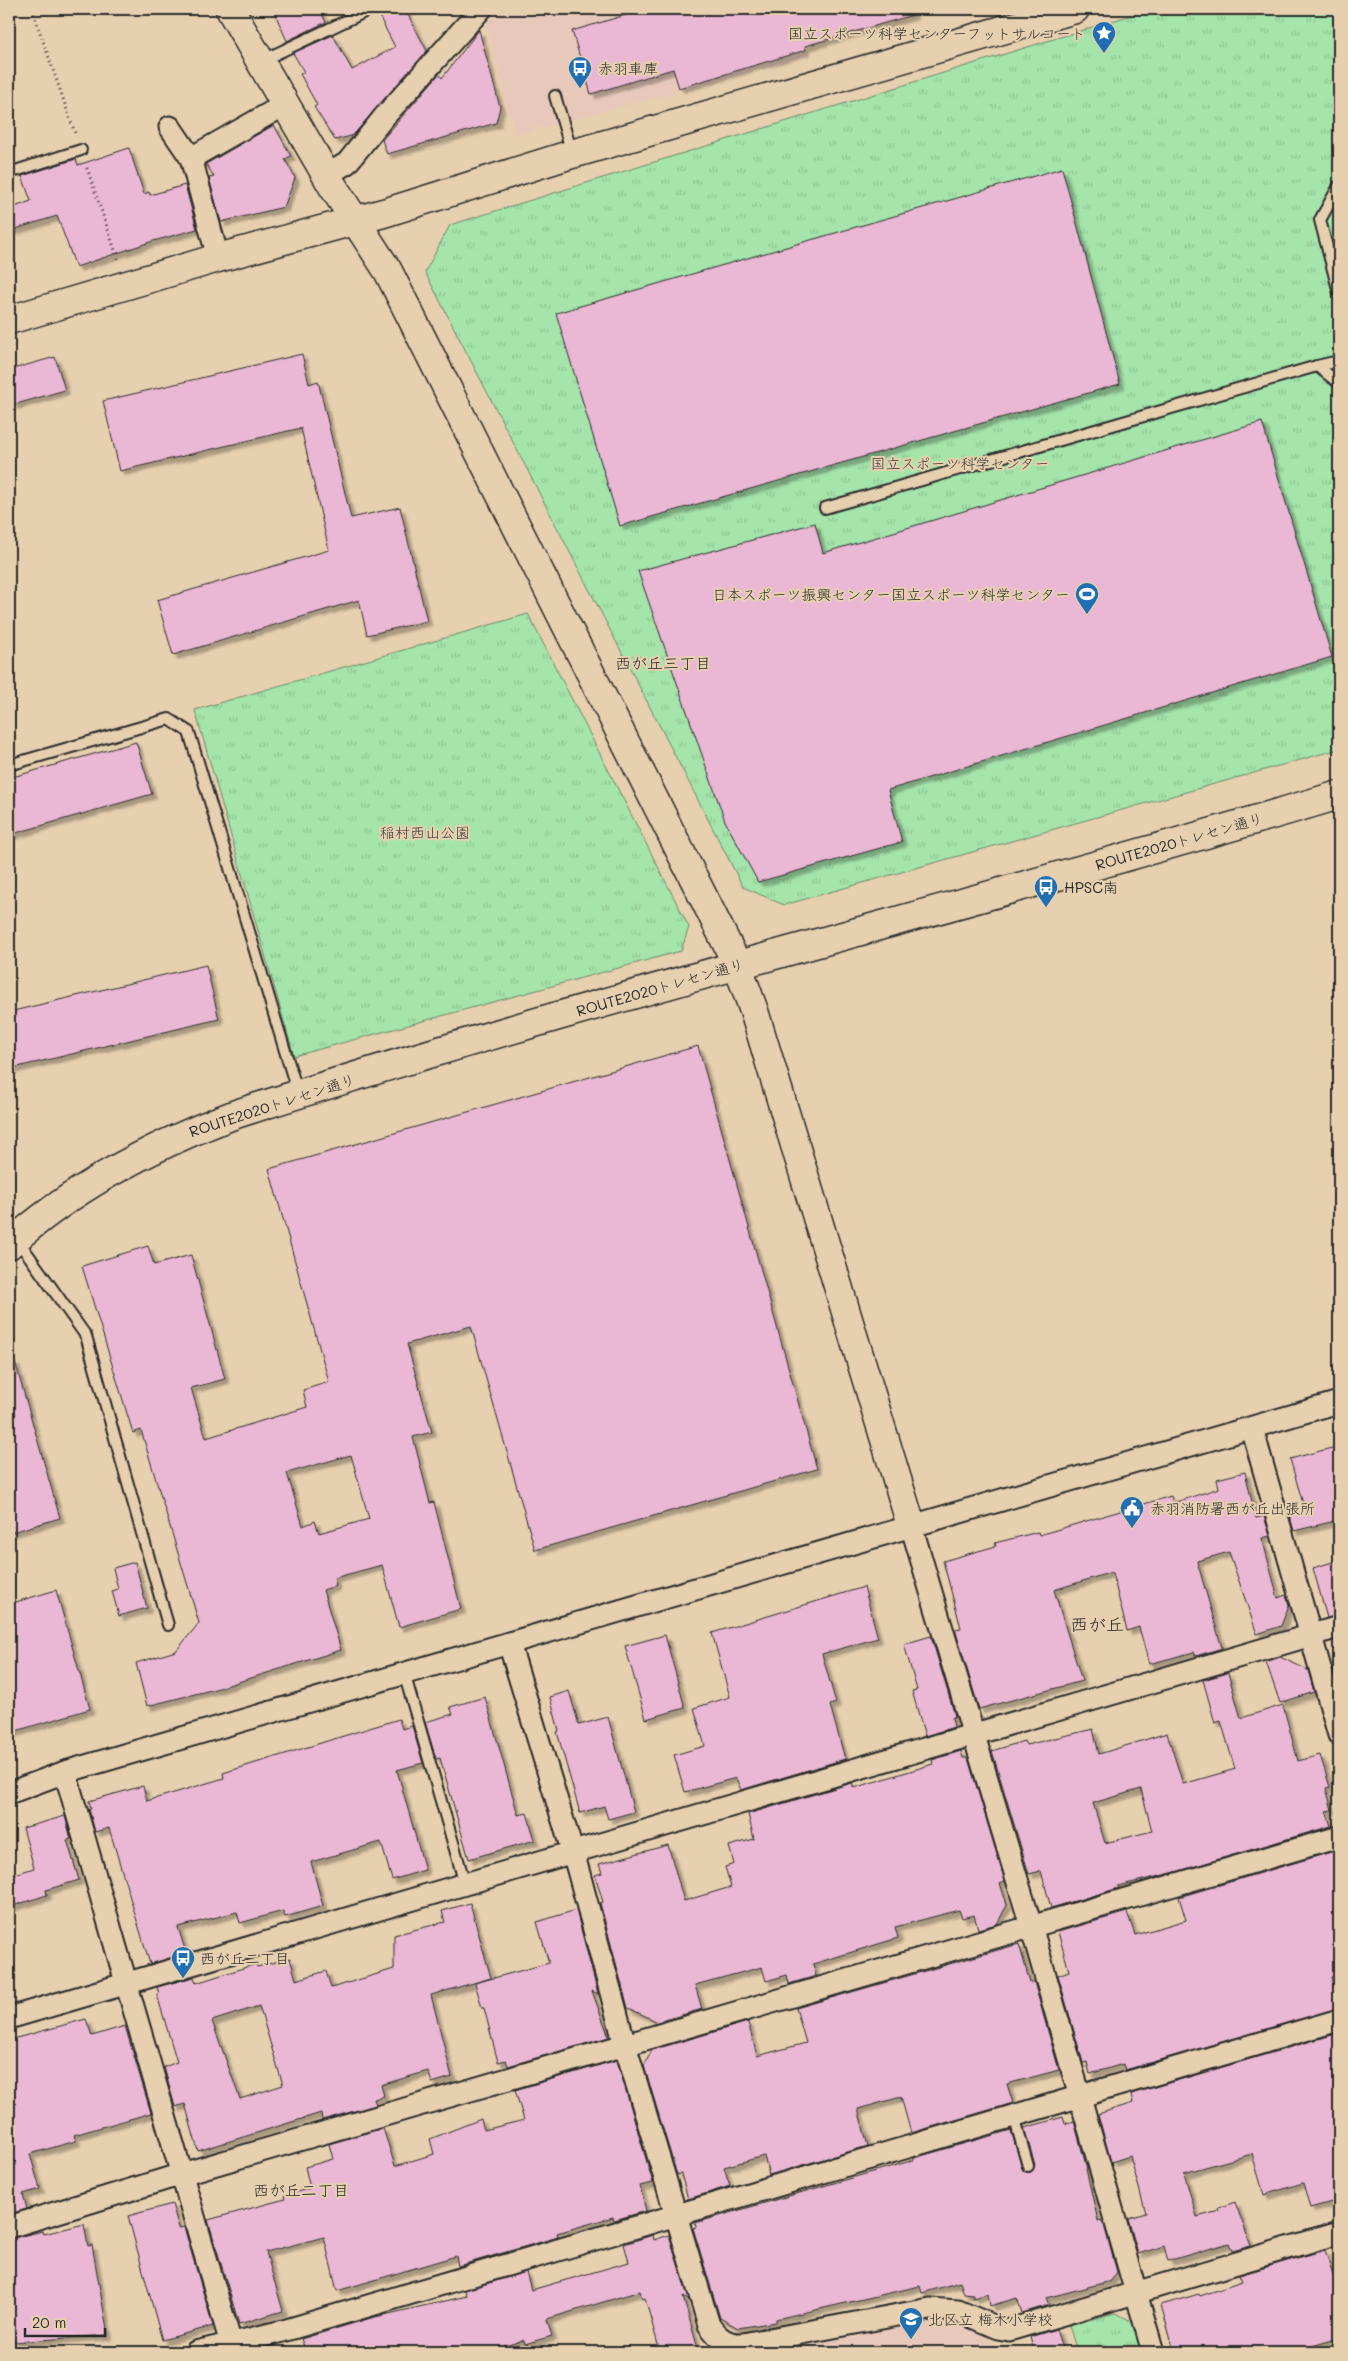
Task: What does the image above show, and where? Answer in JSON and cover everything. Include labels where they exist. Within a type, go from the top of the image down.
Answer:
[{"type":"street","points":[[230,9],[327,175],[388,271],[737,964],[757,1021],[974,1734],[1153,2352]]},
{"type":"street","points":[[327,175],[347,163],[384,117],[481,9]]},
{"type":"street","points":[[9,320],[218,258],[356,221],[572,154],[1075,9]]},
{"type":"street","points":[[191,158],[286,104]]},
{"type":"street","points":[[170,127],[191,158],[218,258]]},
{"type":"street","name":"ROUTE2020トレセン通り","points":[[13,1242],[69,1198],[124,1165],[182,1134],[236,1114],[737,964],[1237,826],[1339,795]]},
{"type":"street","points":[[9,1793],[65,1772],[1339,1402]]},
{"type":"street","points":[[1252,1428],[1339,1735]]},
{"type":"street","points":[[9,2018],[1339,1627]]},
{"type":"street","points":[[509,1643],[573,1852],[625,2045],[678,2216],[709,2325],[720,2338],[731,2344],[887,2318],[930,2308],[958,2311],[998,2328],[1009,2330],[1339,2233]]},
{"type":"street","points":[[65,1772],[231,2344]]},
{"type":"street","points":[[9,2228],[182,2174],[1339,1837]]},
{"type":"street","points":[[196,2352],[231,2344],[678,2216],[1339,2020]]},
{"type":"lane","points":[[261,61],[371,9]]},
{"type":"lane","points":[[556,96],[572,154]]},
{"type":"lane","points":[[9,173],[81,150]]},
{"type":"lane","points":[[1339,186],[1320,220],[1339,293]]},
{"type":"lane","points":[[825,508],[1339,360]]},
{"type":"lane","points":[[1317,366],[1339,383]]},
{"type":"lane","points":[[9,765],[169,719],[189,732],[298,1094]]},
{"type":"lane","points":[[13,1242],[86,1336],[168,1625]]},
{"type":"lane","points":[[404,1673],[465,1884]]},
{"type":"lane","points":[[1014,2116],[1028,2166]]},
{"type":"shaded area","points":[[494,9],[796,9],[809,56],[515,135],[486,23],[496,13]]},
{"type":"shaded area","name":"北区立 梅木小学校","points":[[936,2320],[953,2321],[972,2328],[1007,2352],[771,2352]]},
{"type":"green space","name":"国立スポーツ科学センター","points":[[1151,9],[1339,9],[1339,749],[784,905],[743,887],[425,272],[450,225]]},
{"type":"green space","name":"稲村西山公園","points":[[528,614],[689,927],[681,951],[294,1056],[195,710]]},
{"type":"green space","points":[[1116,2313],[1133,2322],[1142,2352],[1077,2352],[1069,2325]]},
{"type":"building","points":[[273,9],[319,9],[326,22],[287,41]]},
{"type":"building","points":[[378,9],[405,9],[427,51],[355,133],[351,136],[335,140],[314,107],[317,105],[300,74],[304,72],[293,53],[333,35],[352,70],[395,47],[377,12]]},
{"type":"building","points":[[646,9],[912,9],[913,15],[805,46],[806,50],[679,88],[673,69],[591,94],[572,31]]},
{"type":"building","points":[[479,30],[500,107],[496,123],[387,154],[382,140],[439,74],[442,78]]},
{"type":"building","points":[[274,125],[291,156],[285,159],[295,178],[284,207],[221,222],[209,178],[214,177],[206,164]]},
{"type":"building","points":[[129,148],[144,194],[149,192],[150,195],[185,185],[197,229],[150,242],[76,267],[57,216],[9,231],[9,209],[31,201],[22,176],[76,159],[78,165]]},
{"type":"building","points":[[1062,168],[1120,384],[620,526],[556,313]]},
{"type":"building","points":[[302,354],[309,384],[318,381],[351,518],[400,507],[427,621],[367,635],[359,600],[173,655],[157,600],[329,550],[301,428],[120,471],[103,401]]},
{"type":"building","points":[[55,357],[65,390],[13,405],[9,389],[9,370]]},
{"type":"building","points":[[1262,422],[1332,657],[888,790],[902,842],[758,882],[725,821],[638,571],[815,523],[823,553]]},
{"type":"building","points":[[136,742],[152,794],[9,835],[9,778]]},
{"type":"building","points":[[206,965],[219,1019],[9,1069],[9,1012]]},
{"type":"building","points":[[698,1046],[817,1469],[535,1550],[471,1326],[407,1344],[432,1432],[413,1437],[430,1503],[434,1502],[461,1609],[399,1627],[382,1565],[334,1578],[336,1586],[323,1590],[341,1650],[219,1688],[147,1706],[136,1663],[176,1651],[199,1623],[141,1430],[133,1433],[82,1266],[148,1246],[154,1265],[191,1255],[225,1379],[191,1388],[206,1438],[307,1407],[303,1390],[329,1382],[269,1169]],"holes":[[[351,1455],[369,1519],[319,1533],[315,1521],[303,1526],[287,1473]]]},
{"type":"building","points":[[15,1362],[60,1518],[9,1533],[9,1363]]},
{"type":"building","points":[[1339,1446],[1339,1520],[1294,1531],[1288,1511],[1304,1507],[1290,1459]]},
{"type":"building","points":[[1245,1472],[1256,1518],[1264,1516],[1270,1536],[1262,1538],[1278,1598],[1286,1595],[1289,1605],[1281,1626],[1257,1634],[1229,1552],[1197,1561],[1222,1648],[1196,1656],[1194,1652],[1149,1664],[1139,1627],[1127,1631],[1112,1572],[1054,1590],[1082,1681],[979,1709],[955,1629],[961,1628],[943,1561],[996,1546],[995,1543],[1038,1532],[1039,1535],[1171,1496],[1173,1503],[1219,1488],[1217,1479]]},
{"type":"building","points":[[1339,1560],[1339,1615],[1327,1618],[1313,1568]]},
{"type":"building","points":[[135,1562],[147,1608],[119,1616],[112,1591],[118,1589],[113,1568]]},
{"type":"building","points":[[864,1587],[878,1638],[822,1654],[836,1703],[830,1705],[845,1759],[741,1790],[736,1778],[685,1792],[674,1755],[705,1746],[694,1708],[730,1697],[712,1633]]},
{"type":"building","points":[[56,1590],[90,1709],[9,1733],[9,1604]]},
{"type":"building","points":[[665,1635],[685,1708],[646,1719],[625,1646]]},
{"type":"building","points":[[931,1636],[955,1716],[952,1718],[954,1727],[925,1736],[912,1691],[917,1690],[904,1644]]},
{"type":"building","points":[[1280,1657],[1308,1670],[1314,1692],[1280,1703],[1266,1662]]},
{"type":"building","points":[[1228,1673],[1241,1718],[1283,1705],[1298,1761],[1320,1755],[1330,1787],[1326,1788],[1332,1810],[1326,1811],[1331,1826],[1172,1873],[1118,1886],[1119,1888],[1051,1908],[1041,1871],[1029,1874],[992,1751],[1024,1741],[1026,1745],[1093,1729],[1099,1754],[1167,1733],[1183,1784],[1235,1769],[1221,1721],[1215,1723],[1203,1680]],"holes":[[[1141,1789],[1152,1831],[1105,1843],[1093,1803]]]},
{"type":"building","points":[[569,1691],[579,1725],[608,1717],[634,1812],[608,1819],[604,1806],[580,1813],[557,1732],[559,1731],[550,1697]]},
{"type":"building","points":[[485,1697],[518,1815],[527,1813],[535,1840],[469,1859],[440,1758],[436,1759],[425,1722],[453,1714],[450,1707]]},
{"type":"building","points":[[399,1719],[402,1729],[412,1726],[423,1763],[397,1770],[425,1870],[392,1880],[381,1842],[311,1862],[323,1906],[285,1917],[283,1911],[240,1923],[237,1912],[178,1927],[186,1953],[150,1964],[109,1828],[95,1832],[89,1809],[91,1809],[89,1801],[143,1786],[147,1801],[224,1778],[223,1773]]},
{"type":"building","points":[[961,1751],[963,1758],[968,1758],[1005,1881],[1000,1883],[1007,1905],[997,1924],[978,1929],[974,1915],[962,1918],[959,1910],[895,1927],[898,1938],[813,1964],[816,1976],[789,1984],[787,1975],[766,1981],[762,1967],[695,1985],[702,2009],[658,2022],[628,2008],[600,1903],[603,1902],[595,1875],[602,1873],[599,1864],[668,1845],[684,1901],[731,1887],[725,1867],[734,1864],[729,1846],[754,1839],[748,1814],[852,1783],[854,1788],[933,1764],[932,1760]]},
{"type":"building","points":[[65,1816],[71,1839],[67,1840],[79,1880],[46,1890],[47,1895],[9,1907],[9,1876],[34,1868],[23,1828]]},
{"type":"building","points":[[1338,1850],[1339,1975],[1331,1977],[1339,2008],[1125,2070],[1123,2064],[1090,2074],[1087,2062],[1083,2063],[1058,1975],[1069,1971],[1058,1932],[1127,1912],[1135,1935],[1186,1920],[1179,1897]]},
{"type":"building","points":[[470,1903],[491,1978],[431,1995],[452,2077],[432,2083],[428,2071],[381,2085],[384,2096],[374,2099],[376,2105],[322,2120],[321,2113],[198,2151],[185,2104],[175,2107],[164,2067],[177,2062],[157,1995],[159,1994],[157,1987],[194,1977],[196,1983],[256,1964],[257,1967],[290,1958],[296,1980],[326,1971],[331,1988],[394,1969],[394,1935],[445,1922],[442,1911]],"holes":[[[259,2006],[283,2085],[240,2099],[212,2021]]]},
{"type":"building","points":[[576,1910],[598,1994],[592,1991],[609,2037],[508,2066],[506,2060],[498,2062],[484,2008],[482,2008],[475,1983],[549,1963],[537,1922]]},
{"type":"building","points":[[1019,1944],[1030,1983],[1034,1982],[1059,2070],[1007,2084],[1013,2103],[911,2133],[901,2097],[858,2109],[868,2146],[769,2175],[764,2156],[724,2167],[730,2186],[688,2199],[681,2174],[677,2175],[644,2066],[652,2050],[748,2022],[757,2056],[806,2043],[796,2008]]},
{"type":"building","points":[[86,2019],[92,2036],[125,2026],[151,2113],[74,2135],[76,2141],[30,2154],[40,2189],[23,2194],[27,2209],[9,2214],[9,2040]]},
{"type":"building","points":[[1339,2033],[1339,2200],[1310,2208],[1303,2183],[1264,2195],[1252,2154],[1184,2173],[1197,2217],[1219,2211],[1218,2208],[1235,2202],[1251,2246],[1232,2251],[1229,2243],[1168,2261],[1164,2246],[1138,2254],[1128,2218],[1146,2213],[1130,2156],[1111,2162],[1098,2114],[1133,2103],[1131,2094]]},
{"type":"building","points":[[617,2060],[653,2183],[640,2186],[646,2211],[614,2220],[613,2217],[557,2233],[558,2237],[458,2266],[456,2256],[337,2291],[324,2237],[266,2252],[283,2311],[239,2324],[208,2220],[285,2199],[284,2196],[310,2188],[305,2167],[333,2159],[329,2144],[383,2128],[395,2166],[434,2154],[430,2139],[481,2119],[484,2130],[524,2120],[515,2090]]},
{"type":"building","points":[[1063,2117],[1065,2124],[1074,2121],[1098,2221],[1101,2220],[1104,2225],[1117,2272],[1111,2281],[1046,2298],[1049,2305],[1022,2313],[1017,2298],[990,2306],[988,2294],[973,2298],[973,2295],[964,2294],[960,2282],[922,2293],[920,2286],[776,2319],[776,2322],[738,2328],[720,2318],[693,2228],[696,2227],[695,2223],[1011,2130],[1022,2168],[1026,2172],[1030,2172],[1035,2165],[1024,2128]]},
{"type":"building","points":[[172,2204],[179,2228],[184,2227],[213,2326],[162,2340],[128,2216]]},
{"type":"building","points":[[84,2224],[88,2246],[92,2245],[108,2335],[14,2342],[12,2333],[9,2333],[9,2239],[43,2231],[44,2234]]},
{"type":"building","points":[[653,2235],[654,2240],[669,2235],[689,2300],[683,2297],[699,2352],[660,2352],[645,2298],[642,2299],[640,2291],[547,2319],[552,2336],[525,2344],[524,2340],[486,2352],[306,2352],[301,2339],[371,2318],[467,2296],[465,2290],[526,2272],[531,2290],[629,2262],[624,2244]]},
{"type":"building","points":[[1325,2250],[1339,2293],[1339,2338],[1292,2352],[1178,2352],[1176,2346],[1173,2347],[1161,2305],[1199,2294],[1200,2296],[1242,2282],[1239,2275]]},
{"type":"building","points":[[1056,2329],[1063,2352],[1034,2352],[1030,2337]]},
{"type":"place","name":"国立スポーツ科学センターフットサルコート","points":[[1104,54]]},
{"type":"place","name":"赤羽車庫","points":[[580,89]]},
{"type":"place","name":"日本スポーツ振興センター国立スポーツ科学センター","points":[[1087,615]]},
{"type":"place","name":"HPSC南","points":[[1046,908]]},
{"type":"place","name":"赤羽消防署西が丘出張所","points":[[1132,1529]]},
{"type":"place","name":"西が丘二丁目","points":[[183,1979]]},
{"type":"place","name":"北区立 梅木小学校","points":[[911,2340]]},
{"type":"district","name":"西が丘三丁目","points":[[663,662]]},
{"type":"district","name":"西が丘","points":[[1097,1624]]},
{"type":"district","name":"西が丘二丁目","points":[[301,2189]]}]
